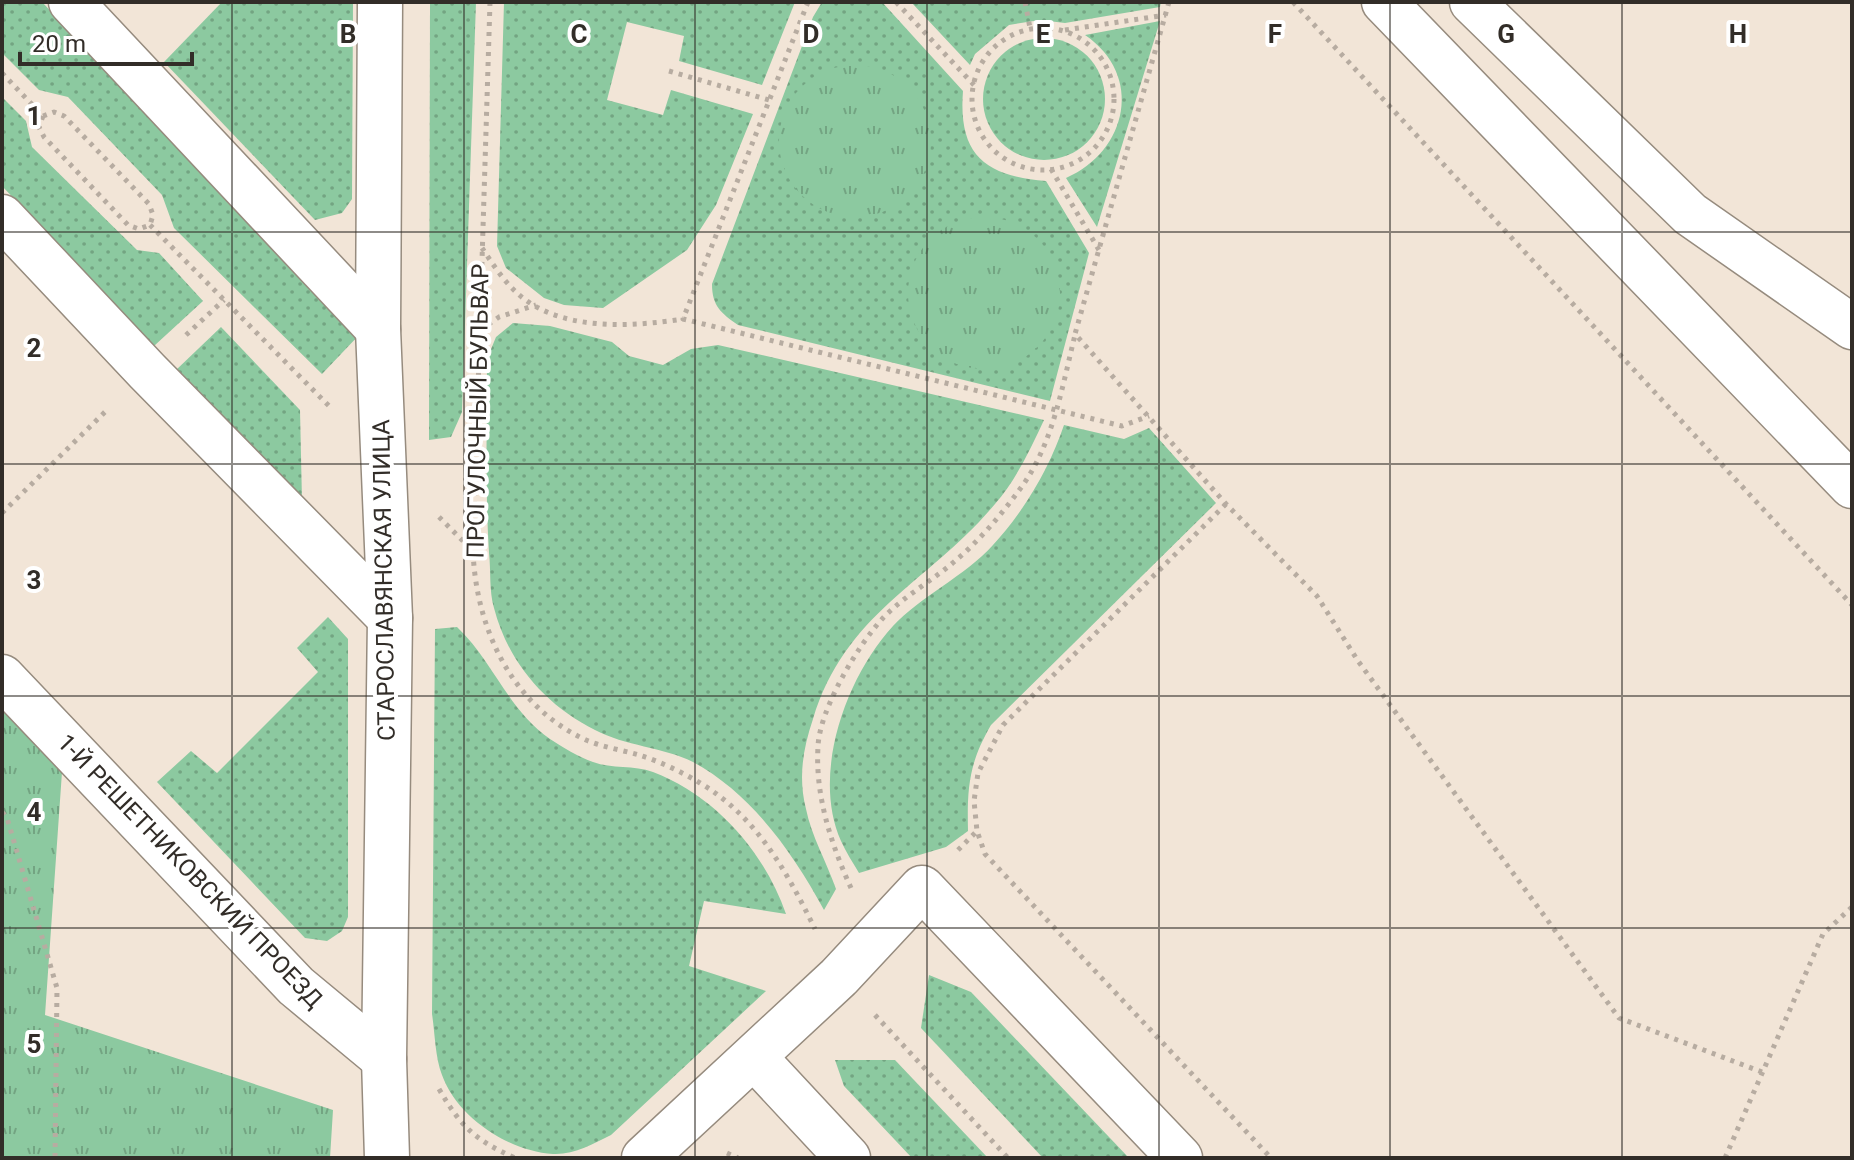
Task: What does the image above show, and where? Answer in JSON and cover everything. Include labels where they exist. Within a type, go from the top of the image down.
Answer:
[{"type":"street","points":[[71,2],[378,329]]},
{"type":"street","name":"СТАРОСЛАВЯНСКАЯ УЛИЦА","points":[[380,2],[378,329],[390,618],[384,1059],[387,1158]]},
{"type":"street","points":[[1384,2],[1852,486]]},
{"type":"street","points":[[1472,2],[1690,214],[1852,327]]},
{"type":"street","points":[[2,217],[147,371],[390,618]]},
{"type":"street","name":"1-Й РЕШЕТНИКОВСКИЙ ПРОЕЗД","points":[[2,677],[296,986],[384,1059]]},
{"type":"street","points":[[644,1158],[839,977],[922,888],[1180,1158]]},
{"type":"street","points":[[754,1057],[848,1158]]},
{"type":"path","name":"ПРОГУЛОЧНЫЙ БУЛЬВАР","points":[[490,2],[473,551],[483,625],[513,681],[547,713],[585,740],[643,757],[701,784],[748,823],[781,861],[839,977],[1008,1158]]},
{"type":"path","points":[[683,319],[808,2]]},
{"type":"path","points":[[896,2],[974,85]]},
{"type":"path","points":[[1025,2],[1030,28]]},
{"type":"path","points":[[854,892],[833,848],[821,793],[817,744],[835,692],[855,654],[884,617],[955,561],[1022,487],[1044,447],[1057,410],[1075,334],[1169,2]]},
{"type":"path","points":[[1293,2],[1852,605]]},
{"type":"path","points":[[1064,31],[1096,50],[1110,71],[1115,94],[1113,119],[1102,140],[1086,156],[1066,167],[1021,167],[1001,157],[985,140],[974,120],[976,73],[989,52],[1007,37],[1030,28],[1064,31],[1166,15]]},
{"type":"path","points":[[669,71],[769,100]]},
{"type":"path","points":[[2,73],[43,116]]},
{"type":"path","points":[[43,116],[54,112],[64,116],[149,204],[153,215],[150,225]]},
{"type":"path","points":[[43,116],[39,127],[44,137],[128,225],[139,229],[150,225]]},
{"type":"path","points":[[1051,169],[1099,250]]},
{"type":"path","points":[[150,225],[381,459]]},
{"type":"path","points":[[482,248],[517,294],[552,314],[595,323],[638,326],[683,319],[1122,426],[1149,416]]},
{"type":"path","points":[[480,330],[507,313],[537,305]]},
{"type":"path","points":[[1075,334],[1226,504],[1317,596],[1358,661],[1619,1018],[1762,1072]]},
{"type":"path","points":[[1226,504],[1003,725],[978,773],[974,801],[977,831],[985,854],[1271,1158]]},
{"type":"path","points":[[434,512],[473,551]]},
{"type":"path","points":[[2,812],[7,818],[57,988],[55,1158]]},
{"type":"path","points":[[1725,1158],[1823,934],[1852,907]]},
{"type":"green space","points":[[2,2],[42,2],[360,334],[322,374],[174,228],[162,195],[68,97],[39,90],[2,53]]},
{"type":"green space","points":[[222,2],[353,2],[352,199],[342,213],[315,220],[164,62]]},
{"type":"green space","points":[[430,2],[476,2],[462,412],[451,437],[429,440]]},
{"type":"green space","points":[[504,2],[795,2],[762,85],[679,61],[684,36],[627,22],[607,100],[663,115],[671,90],[753,114],[716,205],[687,250],[603,308],[564,305],[544,298],[506,268],[497,246]]},
{"type":"green space","points":[[822,2],[882,2],[963,91],[965,131],[980,158],[1007,174],[1046,181],[1089,253],[1050,401],[738,325],[722,313],[716,303],[712,284],[813,17]]},
{"type":"green space","points":[[911,2],[1161,2],[1160,7],[1065,23],[1040,20],[1009,25],[975,54],[970,65]]},
{"type":"green space","points":[[1160,21],[1097,227],[1066,178],[1087,166],[1103,150],[1115,131],[1121,111],[1121,91],[1116,70],[1104,52],[1085,35]]},
{"type":"green space","points":[[1044,38],[1067,43],[1087,56],[1100,76],[1105,99],[1100,122],[1087,142],[1067,155],[1044,160],[1021,155],[1001,142],[988,122],[983,99],[988,76],[1001,56],[1021,43]]},
{"type":"green space","points":[[855,65],[884,70],[909,87],[926,112],[931,141],[926,170],[909,195],[884,212],[855,217],[826,212],[801,195],[784,170],[779,141],[784,112],[801,87],[826,70]]},
{"type":"green space","points":[[2,97],[26,121],[32,147],[137,250],[159,253],[203,301],[154,346],[2,186]]},
{"type":"green space","points":[[984,217],[1013,222],[1038,239],[1055,264],[1060,293],[1055,322],[1038,347],[1013,364],[984,369],[955,364],[930,347],[913,322],[908,293],[913,264],[930,239],[955,222]]},
{"type":"green space","points":[[513,323],[550,326],[612,342],[629,356],[663,365],[691,349],[718,345],[1044,420],[1003,495],[969,532],[867,625],[846,651],[828,682],[813,719],[802,774],[808,819],[836,889],[824,910],[799,867],[769,827],[734,791],[693,762],[607,735],[577,720],[531,680],[509,646],[500,628],[491,588],[487,505],[487,359],[496,337]]},
{"type":"green space","points":[[221,327],[300,410],[302,501],[175,371]]},
{"type":"green space","points":[[1064,425],[1124,439],[1149,428],[1216,503],[991,725],[978,751],[971,776],[968,831],[946,847],[859,873],[841,841],[833,815],[830,786],[838,728],[848,699],[876,647],[893,626],[982,556],[1005,532],[1035,488]]},
{"type":"green space","points":[[328,617],[348,639],[348,917],[342,931],[327,941],[305,938],[157,782],[191,751],[217,773],[318,672],[297,648]]},
{"type":"green space","points":[[457,627],[470,640],[523,714],[550,739],[593,762],[653,772],[676,782],[717,811],[765,869],[786,914],[704,901],[689,966],[766,991],[611,1135],[568,1153],[536,1151],[502,1139],[486,1129],[459,1105],[449,1090],[438,1061],[432,1014],[435,629]]},
{"type":"green space","points":[[2,708],[62,772],[45,1015],[333,1110],[330,1158],[2,1158]]},
{"type":"green space","points":[[929,975],[971,992],[1129,1158],[1043,1158],[921,1028]]},
{"type":"green space","points":[[835,1060],[895,1060],[988,1158],[912,1158],[844,1086]]}]
